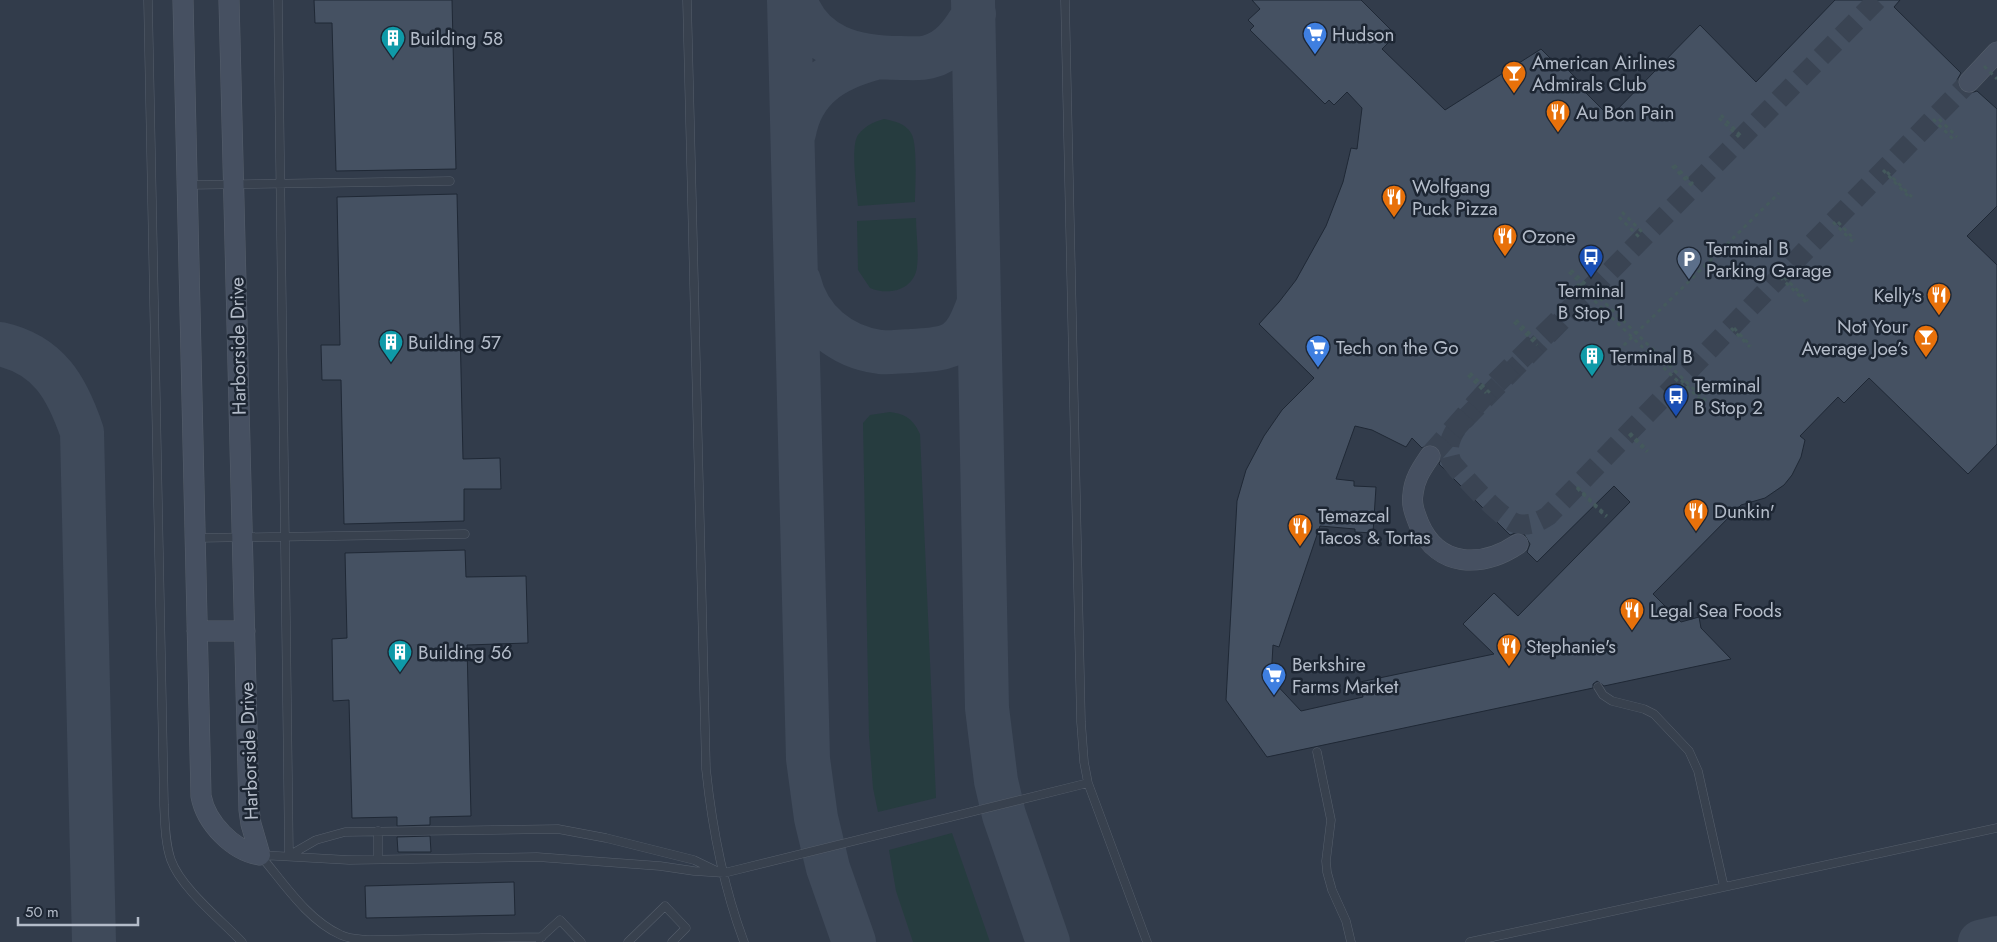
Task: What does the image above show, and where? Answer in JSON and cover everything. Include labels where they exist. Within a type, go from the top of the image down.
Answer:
[{"type":"street","name":"Harborside Drive","points":[[184,0],[201,796],[203,808],[214,825],[234,844],[251,854],[260,855],[250,824],[249,810],[230,0]]},
{"type":"street","points":[[1970,84],[1995,61]]},
{"type":"street","points":[[1430,456],[1415,481],[1412,499],[1416,517],[1431,543],[1451,557],[1475,561],[1498,556],[1518,544]]},
{"type":"street","points":[[197,631],[245,631]]},
{"type":"lane","points":[[148,0],[166,838],[170,858],[185,883],[242,942]]},
{"type":"lane","points":[[278,0],[289,856]]},
{"type":"lane","points":[[687,0],[703,712],[709,800],[724,874],[744,942]]},
{"type":"lane","points":[[1065,0],[1081,722],[1084,762],[1088,783],[1147,942]]},
{"type":"lane","points":[[188,185],[450,181]]},
{"type":"lane","points":[[195,538],[464,534]]},
{"type":"lane","points":[[1598,687],[1603,695],[1612,702],[1649,711],[1691,754],[1698,771],[1724,887]]},
{"type":"lane","points":[[1317,752],[1331,820],[1326,862],[1332,890],[1346,920],[1351,942]]},
{"type":"lane","points":[[260,855],[325,859],[537,857],[660,866],[724,874],[1088,783]]},
{"type":"lane","points":[[1470,942],[1997,828]]},
{"type":"lane","points":[[289,856],[316,840],[345,832],[558,829],[606,838],[694,860],[724,874]]},
{"type":"lane","points":[[378,832],[378,859]]},
{"type":"lane","points":[[260,855],[302,905],[327,927],[341,935],[354,939],[396,941],[539,939],[560,920],[581,942]]},
{"type":"lane","points":[[628,942],[665,906],[686,928],[672,942]]},
{"type":"path","points":[[1720,116],[1740,137]]},
{"type":"path","points":[[1933,119],[1955,139],[1939,119]]},
{"type":"path","points":[[1673,166],[1693,185]]},
{"type":"path","points":[[1885,171],[1911,198]]},
{"type":"path","points":[[1618,351],[1779,193]]},
{"type":"path","points":[[1622,212],[1644,234]]},
{"type":"path","points":[[1619,217],[1641,240]]},
{"type":"path","points":[[1835,222],[1854,241]]},
{"type":"path","points":[[1590,292],[1570,271],[1706,403],[1681,380]]},
{"type":"path","points":[[1782,277],[1807,302]]},
{"type":"path","points":[[1577,284],[1689,392]]},
{"type":"path","points":[[1515,321],[1537,344]]},
{"type":"path","points":[[1732,328],[1750,346]]},
{"type":"path","points":[[1469,374],[1488,393]]},
{"type":"path","points":[[1630,433],[1647,451]]},
{"type":"path","points":[[1577,488],[1606,516]]},
{"type":"shaded area","points":[[0,0],[1997,0],[1997,942],[0,942]]},
{"type":"green space","points":[[884,119],[902,125],[909,130],[913,138],[916,177],[915,202],[858,206],[854,159],[856,141],[858,135],[866,127]]},
{"type":"green space","points":[[916,218],[918,261],[915,275],[906,286],[900,289],[885,291],[870,288],[858,270],[857,221]]},
{"type":"green space","points":[[890,412],[908,418],[920,434],[936,798],[878,812],[873,788],[869,736],[863,423],[870,415]]},
{"type":"green space","points":[[952,833],[990,942],[913,942],[896,891],[889,850]]},
{"type":"building","name":"Building 58","points":[[314,0],[452,0],[456,169],[336,171],[332,23],[315,23]]},
{"type":"building","name":"Terminal B","points":[[1252,0],[1361,0],[1396,35],[1382,49],[1445,110],[1541,49],[1557,65],[1560,62],[1588,90],[1586,93],[1610,117],[1700,25],[1756,82],[1835,0],[1900,0],[1894,7],[1961,73],[1957,80],[1961,90],[1967,94],[1977,91],[1997,109],[1997,206],[1967,236],[1997,265],[1997,444],[1968,474],[1869,378],[1844,403],[1838,397],[1800,436],[1805,440],[1801,457],[1792,475],[1784,485],[1765,498],[1741,505],[1653,594],[1681,622],[1699,617],[1701,628],[1731,659],[1604,686],[1597,681],[1593,684],[1593,688],[1267,757],[1226,700],[1237,501],[1246,470],[1264,436],[1282,410],[1314,378],[1259,324],[1296,280],[1326,226],[1343,182],[1351,148],[1357,149],[1362,108],[1347,92],[1334,105],[1329,100],[1325,104],[1250,30],[1254,26],[1248,20],[1260,9]],"holes":[[[1355,426],[1372,430],[1406,447],[1412,438],[1422,448],[1430,444],[1437,446],[1442,456],[1439,464],[1510,535],[1518,532],[1524,534],[1530,544],[1527,552],[1537,562],[1614,486],[1630,502],[1518,616],[1494,593],[1463,624],[1494,654],[1360,682],[1363,697],[1301,711],[1271,679],[1273,645],[1279,647],[1320,526],[1355,529],[1355,532],[1373,533],[1376,487],[1354,486],[1354,481],[1336,479]]]},
{"type":"building","name":"Building 57","points":[[457,194],[463,459],[500,458],[501,489],[464,489],[464,521],[344,524],[341,380],[322,380],[321,345],[340,345],[337,197]]},
{"type":"building","name":"Building 56","points":[[465,550],[466,577],[526,576],[528,643],[467,645],[471,816],[430,817],[430,825],[397,826],[397,817],[352,818],[349,700],[333,701],[332,639],[347,638],[345,553]]},
{"type":"building","points":[[430,836],[431,852],[398,852],[397,837]]},
{"type":"building","points":[[514,882],[515,915],[366,918],[365,886]]},
{"type":"taxiway","points":[[789,0],[808,759],[816,818],[828,868],[854,942]]},
{"type":"taxiway","points":[[795,0],[812,29],[824,39],[838,47],[868,56],[922,58],[936,54],[955,41],[974,14]]},
{"type":"taxiway","points":[[973,0],[987,708],[996,781],[1004,815],[1048,942]]},
{"type":"taxiway","points":[[794,133],[798,117],[812,92],[833,75],[846,68],[875,58]]},
{"type":"taxiway","points":[[799,281],[803,295],[810,308],[828,329],[852,344],[880,352],[928,350],[951,345],[967,329],[979,303]]},
{"type":"taxiway","points":[[0,344],[17,349],[44,365],[54,376],[70,401],[82,432],[94,942]]},
{"type":"taxiway","points":[[1980,942],[1997,938]]},
{"type":"tunnel","points":[[1877,0],[1458,426],[1449,444],[1452,463],[1494,507],[1511,521],[1518,524],[1534,523],[1548,516],[1969,82]]},
{"type":"tunnel","points":[[1430,456],[1486,393],[1598,282]]},
{"type":"place","name":"Hudson","points":[[1315,55]]},
{"type":"place","name":"Building 58","points":[[393,59]]},
{"type":"place","name":"American Airlines Admirals Club","points":[[1514,94]]},
{"type":"place","name":"Au Bon Pain","points":[[1558,133]]},
{"type":"place","name":"Wolfgang Puck Pizza","points":[[1394,218]]},
{"type":"place","name":"Ozone","points":[[1505,257]]},
{"type":"place","name":"Terminal B Stop 1","points":[[1591,278]]},
{"type":"place","name":"Terminal B Parking Garage","points":[[1689,280]]},
{"type":"place","name":"Kelly's","points":[[1939,316]]},
{"type":"place","name":"Not Your Average Joe’s","points":[[1926,358]]},
{"type":"place","name":"Building 57","points":[[391,363]]},
{"type":"place","name":"Tech on the Go","points":[[1318,368]]},
{"type":"place","name":"Terminal B","points":[[1592,377]]},
{"type":"place","name":"Terminal B Stop 2","points":[[1676,417]]},
{"type":"place","name":"Dunkin'","points":[[1696,532]]},
{"type":"place","name":"Temazcal Tacos & Tortas","points":[[1300,547]]},
{"type":"place","name":"Legal Sea Foods","points":[[1632,631]]},
{"type":"place","name":"Stephanie's","points":[[1509,667]]},
{"type":"place","name":"Building 56","points":[[400,673]]},
{"type":"place","name":"Berkshire Farms Market","points":[[1274,696]]}]
